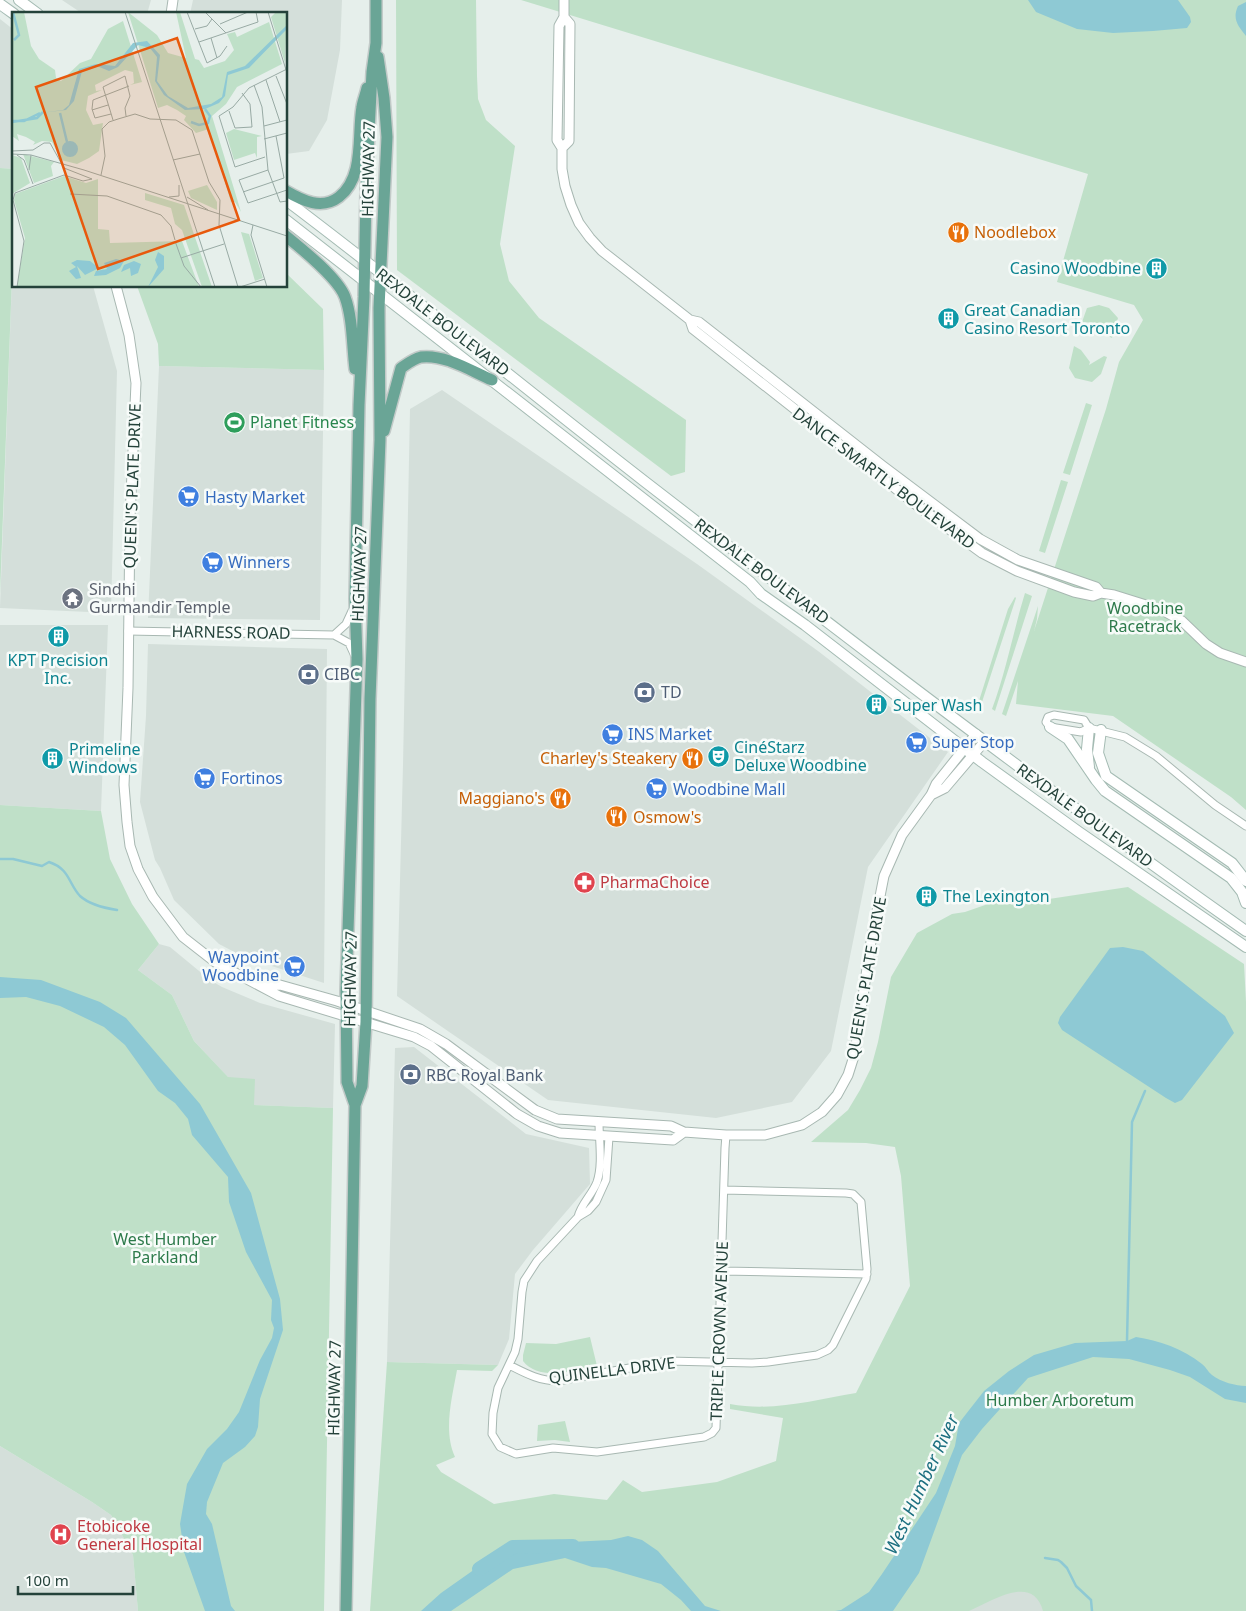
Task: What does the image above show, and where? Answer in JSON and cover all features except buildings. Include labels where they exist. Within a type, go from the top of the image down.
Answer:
[{"type":"main road","points":[[20,0],[35,12]]},
{"type":"main road","name":"HIGHWAY 27","points":[[355,1105],[347,1082],[346,1010],[357,659],[355,599],[359,405],[372,72],[376,43],[376,0]]},
{"type":"main road","points":[[0,4],[12,13]]},
{"type":"main road","name":"HIGHWAY 27","points":[[346,1611],[355,1105],[362,1086],[366,1016],[370,727],[380,440],[379,292],[387,137],[384,98],[376,43]]},
{"type":"main road","points":[[288,192],[298,198],[322,204],[334,201],[349,187],[356,167],[362,106],[372,72]]},
{"type":"main road","name":"REXDALE BOULEVARD","points":[[288,202],[643,480],[985,741],[1090,820],[1242,928]]},
{"type":"main road","name":"REXDALE BOULEVARD","points":[[288,222],[750,582],[761,594],[805,625],[973,755],[1079,832],[1242,944]]},
{"type":"main road","points":[[288,238],[310,256],[344,295],[349,315],[359,405]]},
{"type":"main road","points":[[380,440],[387,422],[401,368],[412,360],[420,357],[433,357],[453,363],[492,380]]},
{"type":"main road","points":[[1050,727],[1068,739],[1105,791],[1230,878],[1242,892],[1246,903]]},
{"type":"main road","points":[[1088,728],[1087,749],[1089,768]]},
{"type":"main road","points":[[1101,730],[1098,753],[1106,776],[1232,863],[1246,881]]},
{"type":"main road","points":[[1079,832],[1083,825],[1090,820]]},
{"type":"street","name":"DANCE SMARTLY BOULEVARD","points":[[564,0],[564,17],[570,24],[569,141],[562,148],[562,169],[565,186],[579,223],[602,251],[690,320],[699,322],[883,466],[980,539],[1018,560],[1096,587],[1101,593],[1137,602],[1173,615],[1220,654],[1246,662]]},
{"type":"street","name":"QUEEN'S PLATE DRIVE","points":[[117,288],[129,335],[136,383],[130,518],[128,688],[124,791],[130,846],[138,870],[153,897],[183,937],[214,962],[234,973],[263,986],[280,985],[346,1010],[420,1029],[446,1044],[535,1110],[557,1118],[672,1126],[684,1132],[726,1135],[765,1135],[802,1125],[822,1112],[837,1095],[848,1075],[855,1053],[870,947],[884,876],[898,841],[931,795],[936,784],[976,734]]},
{"type":"street","points":[[355,599],[346,624],[334,634],[349,643],[357,659]]},
{"type":"street","name":"HARNESS ROAD","points":[[128,631],[334,634]]},
{"type":"street","points":[[1088,728],[1084,720],[1054,715],[1046,719],[1047,725],[1050,727],[1081,732],[1088,728],[1125,737],[1156,756],[1215,805],[1246,826]]},
{"type":"street","name":"QUEEN'S PLATE DRIVE","points":[[931,795],[945,788],[985,741]]},
{"type":"street","name":"QUEEN'S PLATE DRIVE","points":[[366,1016],[431,1046],[517,1114],[538,1126],[560,1133],[673,1140],[684,1132]]},
{"type":"street","points":[[481,1085],[488,1075]]},
{"type":"street","points":[[578,1217],[580,1208],[594,1189],[599,1172],[599,1122]]},
{"type":"street","name":"TRIPLE CROWN AVENUE","points":[[578,1217],[527,1275],[522,1292],[518,1339],[498,1388],[492,1430],[494,1438],[500,1447],[516,1454],[553,1448],[598,1452],[704,1437],[712,1433],[718,1424],[726,1135]]},
{"type":"street","points":[[578,1217],[588,1211],[596,1202],[606,1180],[609,1136]]},
{"type":"street","points":[[722,1271],[867,1274],[861,1202],[852,1194],[724,1190]]},
{"type":"street","name":"QUINELLA DRIVE","points":[[509,1365],[533,1377],[558,1380],[668,1361],[758,1363],[822,1354],[833,1344],[864,1286],[867,1274]]},
{"type":"shaded area","points":[[62,0],[151,0],[148,12],[80,12]]},
{"type":"shaded area","points":[[193,0],[342,0],[340,50],[327,120],[309,151],[288,154],[288,12],[190,12]]},
{"type":"shaded area","points":[[0,19],[12,28],[12,169],[0,168]]},
{"type":"shaded area","points":[[12,280],[12,288],[94,288],[117,371],[111,613],[0,608]]},
{"type":"shaded area","points":[[159,366],[324,370],[320,620],[148,618]]},
{"type":"shaded area","points":[[442,390],[697,564],[818,651],[948,752],[868,867],[831,1051],[792,1102],[716,1118],[548,1100],[397,996],[410,409]]},
{"type":"shaded area","points":[[0,625],[108,625],[101,811],[0,805]]},
{"type":"shaded area","points":[[148,644],[327,649],[324,983],[244,957],[219,944],[174,900],[155,860],[140,802],[146,716]]},
{"type":"shaded area","points":[[159,944],[170,947],[210,980],[222,987],[260,1003],[335,1024],[333,1108],[254,1105],[194,1041],[172,995],[138,970]]},
{"type":"shaded area","points":[[414,1047],[526,1134],[589,1148],[590,1184],[533,1250],[515,1274],[509,1339],[498,1365],[387,1362],[395,1048]]},
{"type":"shaded area","name":"Etobicoke General Hospital","points":[[0,1446],[111,1515],[133,1555],[138,1611],[0,1611]]},
{"type":"shaded area","points":[[1022,1582],[1066,1611],[943,1611]]},
{"type":"green space","points":[[396,0],[476,0],[478,99],[486,120],[515,146],[500,244],[509,281],[539,318],[686,420],[685,472],[671,476],[397,270]]},
{"type":"green space","name":"Woodbine Racetrack","points":[[521,0],[1246,0],[1246,810],[1231,797],[1113,716],[1016,704],[1018,681],[1006,716],[1002,714],[1038,606],[1034,631],[1106,409],[1119,362],[1143,320],[1134,305],[1057,282],[1088,174]]},
{"type":"green space","points":[[0,168],[12,169],[12,278],[0,594]]},
{"type":"green space","points":[[288,275],[323,309],[324,370],[159,366],[158,344],[138,288],[288,288]]},
{"type":"green space","points":[[1099,305],[1109,308],[1118,318],[1112,338],[1108,332],[1099,327],[1099,323],[1082,322],[1087,308]]},
{"type":"green space","points":[[1074,346],[1081,350],[1090,362],[1089,365],[1104,356],[1107,357],[1101,374],[1092,382],[1075,378],[1069,368]]},
{"type":"green space","points":[[1086,403],[1092,405],[1070,475],[1063,473]]},
{"type":"green space","points":[[1061,480],[1068,482],[1045,553],[1039,551]]},
{"type":"green space","points":[[1025,593],[1032,596],[995,711],[992,709]]},
{"type":"green space","points":[[1015,597],[981,705],[978,704],[1008,609]]},
{"type":"green space","name":"West Humber Parkland","points":[[0,805],[101,811],[110,859],[132,904],[159,944],[138,970],[172,995],[194,1041],[228,1077],[255,1079],[254,1105],[333,1108],[324,1611],[138,1611],[133,1555],[111,1515],[0,1446]]},
{"type":"green space","name":"Humber Arboretum","points":[[1128,887],[1244,964],[1246,1002],[1246,1611],[1043,1611],[1038,1600],[1030,1594],[1021,1592],[1000,1597],[969,1611],[370,1611],[387,1362],[498,1365],[492,1371],[457,1370],[449,1425],[451,1447],[455,1457],[436,1465],[441,1472],[494,1504],[554,1494],[607,1500],[623,1480],[642,1492],[717,1482],[776,1461],[783,1418],[730,1409],[730,1404],[762,1407],[778,1406],[856,1393],[910,1286],[901,1176],[895,1147],[866,1143],[811,1142],[848,1110],[871,1068],[891,977],[917,933],[952,914],[1018,898],[1049,899]]},
{"type":"green space","points":[[590,1337],[597,1366],[569,1372],[548,1373],[538,1371],[523,1361],[526,1343],[556,1344]]},
{"type":"green space","points":[[565,1421],[570,1442],[555,1440],[537,1441],[538,1425]]},
{"type":"water","points":[[1028,0],[1178,0],[1190,17],[1191,22],[1187,28],[1153,31],[1113,33],[1077,29],[1036,12]]},
{"type":"water","points":[[1246,2],[1246,36],[1238,26],[1236,11],[1238,6]]},
{"type":"water","points":[[1123,947],[1143,951],[1225,1016],[1234,1033],[1182,1100],[1175,1103],[1062,1030],[1058,1023],[1060,1017],[1110,948]]},
{"type":"water","points":[[0,977],[41,980],[100,1002],[126,1018],[200,1104],[251,1193],[280,1299],[283,1330],[260,1399],[258,1427],[255,1436],[245,1447],[223,1463],[207,1502],[206,1514],[212,1524],[231,1606],[235,1611],[205,1611],[184,1552],[180,1524],[187,1484],[207,1449],[227,1429],[239,1412],[260,1360],[272,1338],[274,1328],[271,1320],[272,1300],[246,1252],[229,1202],[228,1177],[192,1135],[188,1119],[175,1103],[158,1091],[125,1045],[104,1027],[60,1006],[26,997],[0,998]]},
{"type":"water","points":[[1136,1337],[1153,1340],[1179,1350],[1202,1364],[1220,1380],[1246,1386],[1246,1403],[1225,1399],[1190,1377],[1129,1359],[1093,1357],[1028,1378],[982,1429],[962,1455],[919,1573],[893,1611],[835,1611],[841,1610],[869,1592],[882,1574],[936,1493],[955,1446],[959,1423],[984,1391],[1009,1371],[1034,1355],[1075,1343],[1127,1341]]},
{"type":"water","points":[[628,1536],[642,1540],[658,1551],[705,1606],[721,1611],[691,1611],[661,1584],[606,1568],[592,1567],[565,1558],[513,1569],[451,1611],[421,1611],[441,1593],[485,1562],[536,1545],[556,1546],[570,1542],[611,1540]]},
{"type":"waterway","points":[[0,859],[13,859],[42,866],[49,862],[56,865],[65,872],[76,891],[88,902],[117,910]]},
{"type":"waterway","points":[[1127,1341],[1132,1122],[1145,1091]]},
{"type":"waterway","name":"West Humber River","points":[[479,1569],[513,1547],[573,1546]]},
{"type":"waterway","points":[[1045,1558],[1058,1560],[1067,1568],[1076,1586],[1091,1600],[1092,1611]]},
{"type":"place","name":"Noodlebox","points":[[958,232]]},
{"type":"place","name":"Casino Woodbine","points":[[1157,268]]},
{"type":"place","name":"Great Canadian Casino Resort Toronto","points":[[948,319]]},
{"type":"place","name":"Planet Fitness","points":[[234,422]]},
{"type":"place","name":"Hasty Market","points":[[189,497]]},
{"type":"place","name":"Winners","points":[[212,562]]},
{"type":"place","name":"Sindhi Gurmandir Temple","points":[[73,598]]},
{"type":"place","name":"KPT Precision Inc.","points":[[58,636]]},
{"type":"place","name":"CIBC","points":[[308,674]]},
{"type":"place","name":"TD","points":[[645,692]]},
{"type":"place","name":"Super Wash","points":[[877,705]]},
{"type":"place","name":"INS Market","points":[[612,734]]},
{"type":"place","name":"Super Stop","points":[[916,742]]},
{"type":"place","name":"CinéStarz Deluxe Woodbine","points":[[718,756]]},
{"type":"place","name":"Primeline Windows","points":[[53,758]]},
{"type":"place","name":"Charley's Steakery","points":[[693,758]]},
{"type":"place","name":"Fortinos","points":[[205,778]]},
{"type":"place","name":"Woodbine Mall","points":[[657,789]]},
{"type":"place","name":"Maggiano's","points":[[561,798]]},
{"type":"place","name":"Osmow's","points":[[617,817]]},
{"type":"place","name":"PharmaChoice","points":[[584,882]]},
{"type":"place","name":"The Lexington","points":[[927,896]]},
{"type":"place","name":"Waypoint Woodbine","points":[[295,966]]},
{"type":"place","name":"RBC Royal Bank","points":[[410,1075]]},
{"type":"place","name":"Etobicoke General Hospital","points":[[61,1535]]}]
